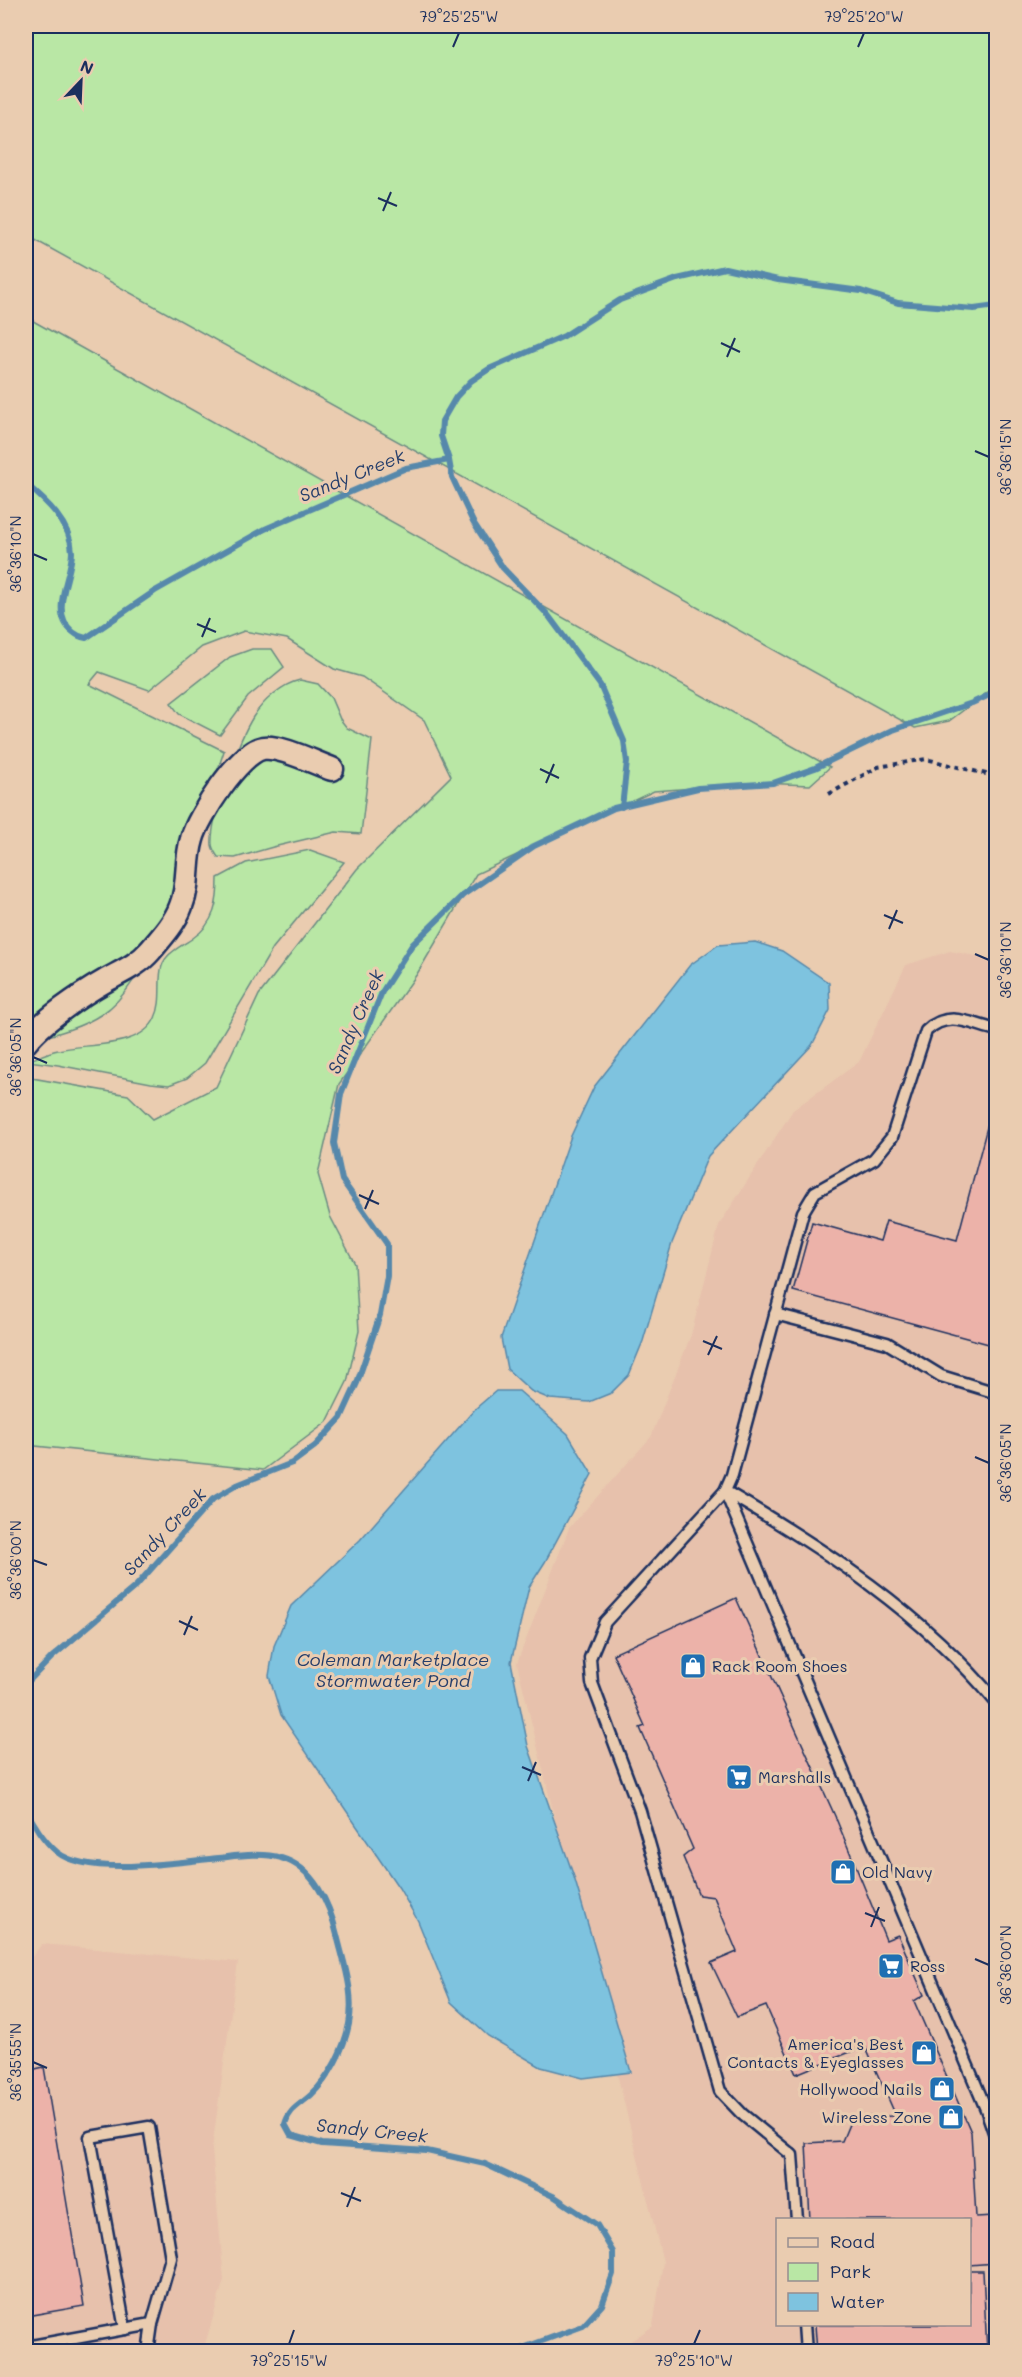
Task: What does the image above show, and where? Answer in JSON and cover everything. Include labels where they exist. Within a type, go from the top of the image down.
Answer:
[{"type":"street","points":[[26,1042],[61,1012],[104,982],[127,970],[147,954],[164,935],[181,909],[188,873],[187,861],[192,838],[199,822],[233,771],[253,751],[264,747],[276,749],[332,769]]},
{"type":"lane","points":[[797,2218],[792,2155],[742,2114],[720,2091],[640,1811],[592,1683],[591,1658],[605,1622],[725,1491],[732,1474],[803,1212],[815,1192],[874,1159],[892,1137],[926,1031],[935,1022],[948,1018],[996,1030]]},
{"type":"lane","points":[[775,1314],[886,1343],[941,1376],[996,1391]]},
{"type":"lane","points":[[725,1491],[779,1523],[881,1593],[925,1628],[996,1702]]},
{"type":"lane","points":[[725,1491],[991,2109],[996,2138]]},
{"type":"lane","points":[[125,2329],[90,2138],[149,2127],[171,2258],[152,2324],[148,2352]]},
{"type":"lane","points":[[26,2347],[152,2324]]},
{"type":"lane","points":[[804,2326],[806,2352]]},
{"type":"path","points":[[829,794],[878,767],[926,759],[986,774],[996,780]]},
{"type":"shaded area","points":[[950,951],[996,960],[996,2351],[616,2351],[653,2326],[663,2262],[517,1663],[569,1528],[651,1437],[691,1335],[719,1225],[793,1110],[859,1062],[906,965]]},
{"type":"shaded area","points":[[42,1944],[238,1962],[212,2149],[224,2280],[203,2351],[26,2352],[26,1964]]},
{"type":"green space","points":[[26,26],[996,26],[996,682],[989,691],[949,721],[915,728],[26,235]]},
{"type":"green space","points":[[26,317],[830,767],[810,785],[758,783],[654,791],[476,874],[417,974],[339,1084],[318,1174],[330,1216],[355,1264],[359,1331],[347,1382],[327,1422],[263,1470],[26,1445],[26,1077],[128,1095],[153,1119],[216,1087],[259,995],[357,869],[451,776],[424,720],[362,677],[334,669],[287,639],[244,631],[202,647],[149,690],[99,672],[89,684],[224,751],[176,893],[142,967],[122,995],[102,1014],[75,1028],[26,1042]]},
{"type":"green space","points":[[252,649],[272,649],[284,667],[248,697],[220,735],[179,714],[171,703],[230,657]]},
{"type":"green space","points":[[300,680],[318,684],[331,698],[340,719],[347,728],[372,740],[361,834],[336,832],[235,858],[218,857],[212,845],[215,817],[226,780],[247,728],[257,711],[268,699],[286,685]]},
{"type":"green space","points":[[310,850],[344,862],[273,948],[205,1063],[187,1078],[169,1085],[28,1061],[58,1050],[126,1040],[148,1028],[158,1010],[163,963],[170,954],[200,932],[211,919],[216,904],[218,878],[246,863]]},
{"type":"water","points":[[755,942],[782,951],[829,983],[830,1010],[812,1045],[708,1156],[672,1243],[643,1341],[629,1375],[611,1393],[589,1402],[550,1399],[531,1391],[507,1369],[501,1338],[571,1136],[594,1087],[690,965],[718,945]]},
{"type":"water","name":"Coleman Marketplace Stormwater Pond","points":[[496,1391],[519,1391],[568,1434],[592,1474],[545,1562],[529,1587],[511,1662],[528,1746],[574,1877],[631,2072],[583,2078],[541,2067],[488,2036],[451,2002],[418,1921],[399,1888],[281,1715],[269,1676],[274,1646],[291,1606],[360,1540],[475,1409]]},
{"type":"building","points":[[991,1112],[996,1113],[996,1346],[793,1291],[812,1222],[880,1241],[886,1221],[957,1240]]},
{"type":"building","points":[[736,1598],[835,1816],[886,1940],[898,1935],[924,1995],[914,2001],[971,2132],[976,2217],[994,2216],[996,2263],[971,2265],[971,2218],[810,2218],[806,2143],[842,2141],[852,2117],[896,2116],[865,2046],[796,2074],[766,2006],[737,2017],[711,1963],[737,1952],[714,1897],[699,1895],[683,1857],[693,1849],[640,1728],[645,1726],[613,1654]]},
{"type":"building","points":[[44,2067],[84,2306],[26,2316],[26,2071]]},
{"type":"building","points":[[971,2271],[983,2271],[987,2352],[817,2352],[815,2326],[971,2326]]},
{"type":"waterway","points":[[622,807],[627,762],[624,741],[600,685],[548,615],[503,568],[473,522],[452,477],[441,436],[442,421],[456,397],[471,381],[489,369],[564,336],[620,300],[677,279],[725,268],[778,280],[861,291],[898,303],[974,309],[996,306]]},
{"type":"waterway","name":"Sandy Creek","points":[[26,484],[49,505],[62,522],[71,541],[71,562],[63,594],[62,615],[73,632],[86,638],[155,591],[265,529],[406,468],[449,460]]},
{"type":"waterway","name":"Sandy Creek","points":[[26,1684],[52,1657],[136,1586],[213,1499],[237,1485],[292,1463],[315,1446],[341,1418],[357,1383],[380,1315],[387,1276],[387,1244],[342,1180],[334,1143],[341,1094],[382,992],[412,945],[463,895],[534,846],[614,808],[698,788],[773,783],[815,768],[893,730],[972,703],[996,692]]},
{"type":"waterway","name":"Sandy Creek","points":[[26,1808],[35,1826],[48,1843],[57,1852],[71,1860],[89,1864],[134,1866],[265,1855],[293,1863],[311,1878],[325,1900],[334,1923],[351,2001],[349,2024],[344,2043],[330,2071],[318,2088],[292,2111],[287,2119],[285,2124],[291,2135],[322,2144],[427,2151],[485,2164],[555,2197],[597,2225],[613,2252],[613,2274],[602,2305],[583,2326],[512,2352]]},
{"type":"place","name":"Rack Room Shoes","points":[[693,1666]]},
{"type":"place","name":"Marshalls","points":[[739,1777]]},
{"type":"place","name":"Old Navy","points":[[843,1872]]},
{"type":"place","name":"Ross","points":[[891,1966]]},
{"type":"place","name":"America's Best Contacts & Eyeglasses","points":[[924,2053]]},
{"type":"place","name":"Hollywood Nails","points":[[942,2089]]},
{"type":"place","name":"Wireless Zone","points":[[951,2117]]}]
